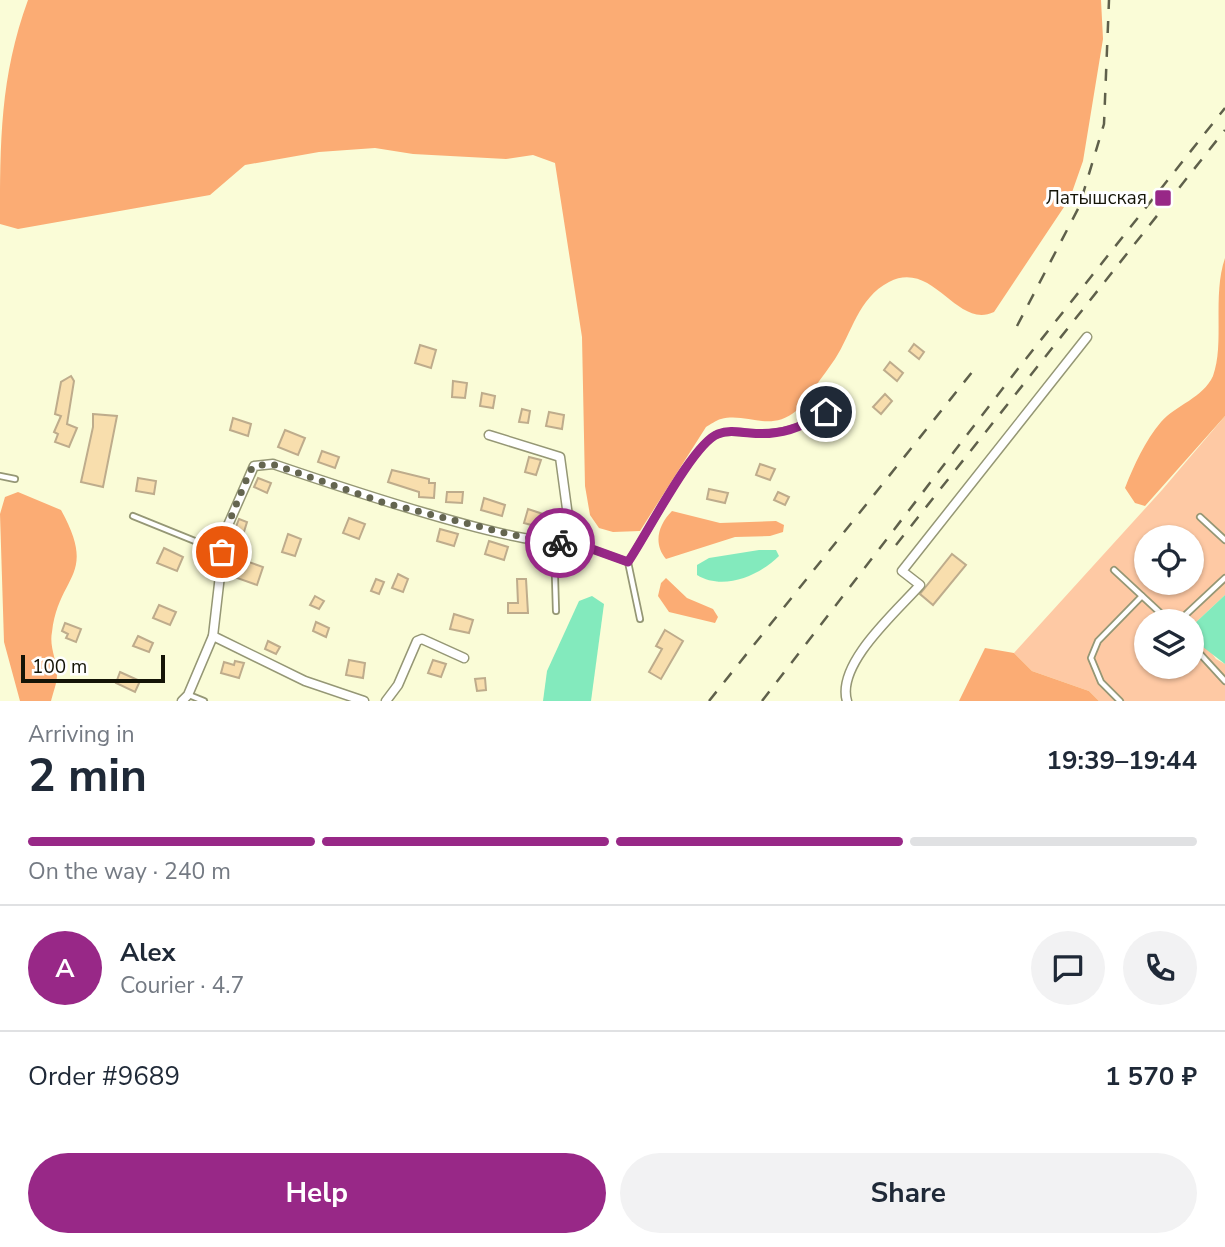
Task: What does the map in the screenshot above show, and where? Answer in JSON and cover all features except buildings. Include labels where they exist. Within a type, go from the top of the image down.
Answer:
[{"type":"street","points":[[847,701],[844,686],[853,664],[920,585],[902,571],[1087,337]]},
{"type":"street","points":[[185,698],[213,636],[225,532],[254,466],[272,464],[385,503],[554,544],[567,540],[570,531],[560,457],[489,435]]},
{"type":"street","points":[[213,636],[305,681],[363,701]]},
{"type":"street","points":[[386,701],[393,694],[417,641],[422,639],[464,658]]},
{"type":"lane","points":[[640,619],[628,562],[677,480],[715,435],[732,431],[782,433],[803,427],[826,412]]},
{"type":"lane","points":[[0,476],[15,479]]},
{"type":"lane","points":[[133,516],[222,552]]},
{"type":"lane","points":[[1200,517],[1225,541]]},
{"type":"lane","points":[[567,540],[628,562]]},
{"type":"lane","points":[[554,544],[556,611]]},
{"type":"lane","points":[[1114,570],[1156,609]]},
{"type":"lane","points":[[1192,609],[1225,578]]},
{"type":"lane","points":[[1120,701],[1101,682],[1091,658],[1098,641],[1142,596]]},
{"type":"lane","points":[[1204,658],[1225,681]]},
{"type":"lane","points":[[185,698],[204,701]]},
{"type":"shaded area","points":[[28,0],[1101,0],[1103,39],[1083,161],[1070,198],[994,312],[980,315],[968,312],[919,280],[905,277],[889,282],[870,297],[835,359],[796,411],[777,421],[731,418],[719,420],[706,427],[640,531],[613,532],[599,528],[590,515],[585,486],[582,337],[555,163],[533,155],[506,159],[413,154],[375,148],[319,152],[245,165],[210,195],[18,229],[0,224],[1,137],[7,83]]},
{"type":"shaded area","points":[[1225,258],[1225,416],[1145,506],[1135,503],[1125,488],[1150,437],[1167,416],[1203,390],[1213,376],[1218,349],[1219,288]]},
{"type":"shaded area","points":[[1225,416],[1225,595],[1204,615],[1204,609],[1134,609],[1134,679],[1204,679],[1204,642],[1216,659],[1225,664],[1225,701],[1099,701],[1089,691],[1032,671],[1014,653],[1162,490]]},
{"type":"shaded area","points":[[18,492],[61,510],[72,532],[76,549],[73,574],[56,613],[52,632],[57,675],[51,701],[20,701],[4,642],[0,514],[5,497]]},
{"type":"shaded area","points":[[672,511],[720,523],[776,521],[784,525],[783,532],[770,536],[735,537],[666,559],[658,541],[663,522]]},
{"type":"shaded area","points":[[776,550],[779,556],[761,570],[740,579],[718,582],[697,575],[697,565],[709,558]]},
{"type":"shaded area","points":[[666,578],[687,598],[713,609],[718,617],[715,623],[669,612],[658,596],[661,583]]},
{"type":"shaded area","points":[[1225,595],[1225,664],[1204,648],[1204,615]]},
{"type":"shaded area","points":[[592,596],[604,604],[591,701],[543,701],[547,671],[579,601]]},
{"type":"shaded area","points":[[985,648],[1014,653],[1032,671],[1089,691],[1099,701],[959,701]]},
{"type":"railway","points":[[1017,326],[1079,207],[1104,124],[1109,0]]},
{"type":"railway","points":[[762,701],[1017,370],[1225,108]]},
{"type":"railway","points":[[896,545],[1225,130]]},
{"type":"railway","points":[[709,701],[977,366]]},
{"type":"way so far","points":[[222,552],[225,532],[250,471],[254,466],[263,464],[272,464],[385,503],[513,535],[560,543]]},
{"type":"place","name":"Латышская","points":[[1163,198]]},
{"type":"route","points":[[560,543],[567,540],[628,562],[677,480],[715,435],[732,431],[782,433],[803,427],[826,412]]}]
